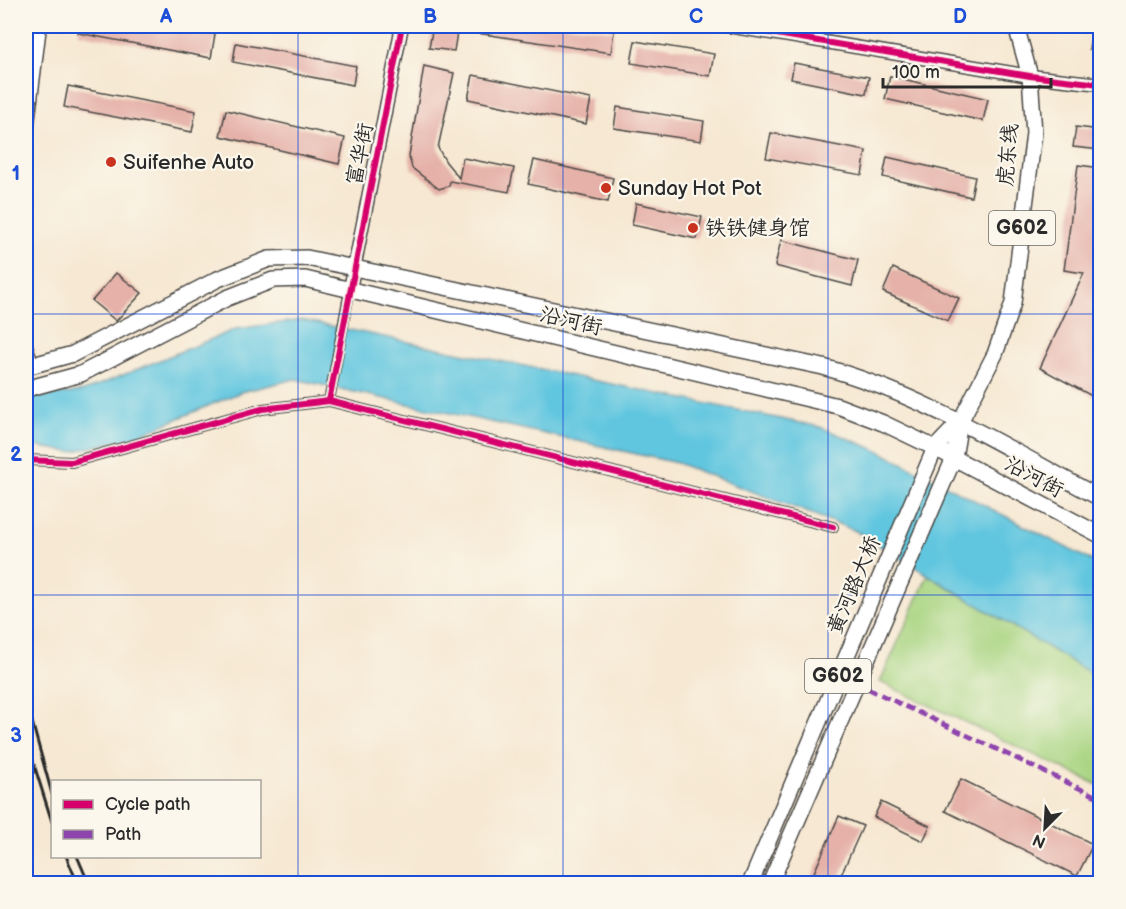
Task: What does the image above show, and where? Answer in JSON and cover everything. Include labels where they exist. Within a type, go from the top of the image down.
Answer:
[{"type":"main road","name":"虎东线","points":[[960,422],[995,354],[1013,303],[1034,133],[1030,76],[1016,26]]},
{"type":"main road","name":"沿河街","points":[[29,366],[73,354],[218,279],[269,259],[307,258],[354,266],[823,367],[868,380],[960,422],[1101,498]]},
{"type":"main road","name":"沿河街","points":[[26,389],[81,374],[227,298],[273,280],[305,279],[838,406],[873,418],[935,448],[1101,535]]},
{"type":"main road","name":"G602","points":[[935,448],[960,422]]},
{"type":"main road","name":"G602","points":[[954,458],[960,422]]},
{"type":"main road","name":"黄河路大桥","points":[[750,884],[935,448]]},
{"type":"main road","name":"黄河路大桥","points":[[770,884],[954,458]]},
{"type":"street","points":[[26,140],[40,26]]},
{"type":"street","name":"富华街","points":[[350,289],[402,26]]},
{"type":"street","points":[[728,26],[1030,76],[1101,84]]},
{"type":"street","points":[[329,401],[350,289]]},
{"type":"street","points":[[26,346],[29,366]]},
{"type":"street","points":[[26,460],[72,462],[262,410],[329,401],[833,527]]},
{"type":"green space","points":[[928,575],[1100,679],[1100,786],[880,682]]},
{"type":"water","points":[[302,320],[820,427],[881,452],[1100,565],[1100,679],[854,530],[677,463],[295,379],[241,392],[132,438],[71,452],[33,446],[26,448],[26,399],[84,391],[236,329]]},
{"type":"building","points":[[80,26],[167,26],[215,34],[211,58],[78,33]]},
{"type":"building","points":[[433,26],[458,26],[454,51],[429,48]]},
{"type":"building","points":[[463,26],[577,26],[614,31],[611,53],[463,31]]},
{"type":"building","points":[[1093,26],[1101,26],[1101,51],[1089,49]]},
{"type":"building","points":[[635,41],[714,54],[710,76],[631,63]]},
{"type":"building","points":[[236,43],[356,66],[353,85],[233,62]]},
{"type":"building","points":[[794,63],[869,77],[866,94],[791,79]]},
{"type":"building","points":[[424,66],[454,73],[438,148],[446,162],[459,178],[463,158],[514,168],[509,192],[450,181],[449,186],[439,189],[412,168],[409,156]]},
{"type":"building","points":[[473,75],[591,99],[586,124],[468,99]]},
{"type":"building","points":[[890,76],[988,99],[983,121],[885,99]]},
{"type":"building","points":[[68,86],[196,111],[192,132],[64,107]]},
{"type":"building","points":[[617,107],[704,121],[701,141],[614,128]]},
{"type":"building","points":[[226,110],[345,138],[339,164],[220,136]]},
{"type":"building","points":[[1076,127],[1101,130],[1101,150],[1073,147]]},
{"type":"building","points":[[771,133],[866,151],[862,175],[766,158]]},
{"type":"building","points":[[887,157],[975,177],[971,197],[883,177]]},
{"type":"building","points":[[534,160],[613,178],[608,202],[528,184]]},
{"type":"building","points":[[1078,165],[1101,168],[1101,401],[1040,368],[1084,273],[1064,270]]},
{"type":"building","points":[[636,203],[702,217],[697,239],[632,225]]},
{"type":"building","points":[[781,240],[858,260],[852,286],[775,266]]},
{"type":"building","points":[[893,268],[959,298],[948,321],[883,292]]},
{"type":"building","points":[[116,273],[142,293],[116,321],[92,301]]},
{"type":"building","points":[[961,779],[1093,844],[1077,876],[945,811]]},
{"type":"building","points":[[881,802],[930,826],[923,841],[874,817]]},
{"type":"building","points":[[839,816],[863,826],[837,884],[809,884]]},
{"type":"railway","points":[[26,700],[51,790]]},
{"type":"railway","points":[[26,739],[51,819]]},
{"type":"railway","points":[[67,858],[78,884]]},
{"type":"railway","points":[[78,858],[89,884]]},
{"type":"marked path","points":[[856,683],[1100,798]]},
{"type":"cycle path","points":[[329,401],[402,26]]},
{"type":"cycle path","points":[[728,26],[1030,76],[1100,84]]},
{"type":"cycle path","points":[[26,460],[72,462],[262,409],[329,401],[833,527]]},
{"type":"place","name":"Suifenhe Auto","points":[[111,162]]},
{"type":"place","name":"Sunday Hot Pot","points":[[606,188]]},
{"type":"place","name":"铁铁健身馆","points":[[693,228]]}]
